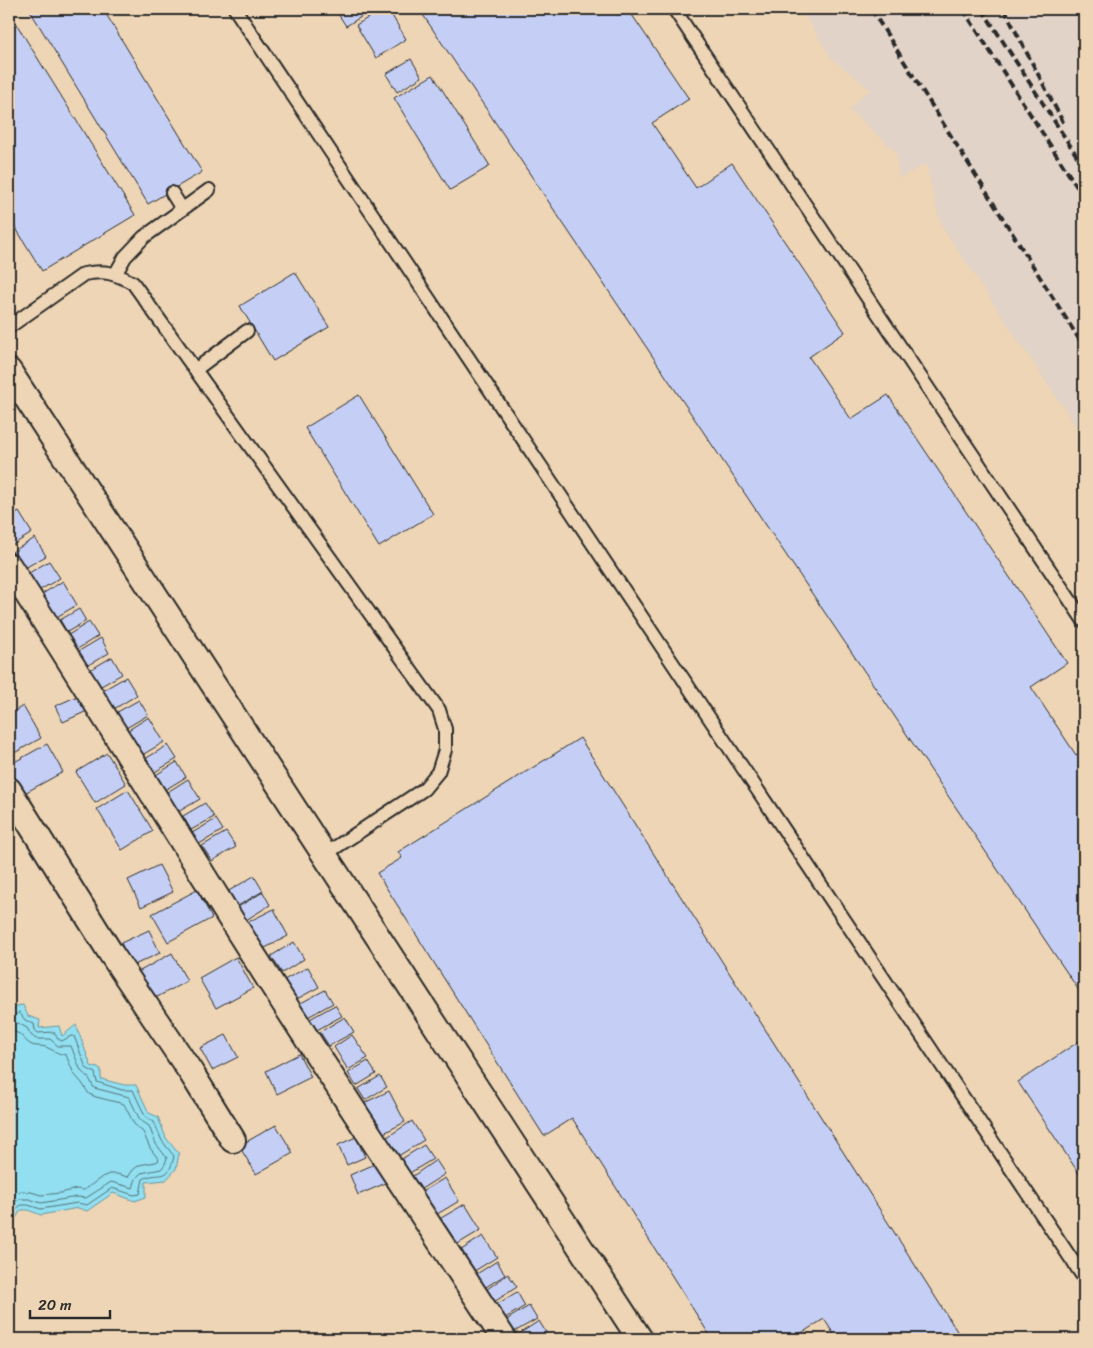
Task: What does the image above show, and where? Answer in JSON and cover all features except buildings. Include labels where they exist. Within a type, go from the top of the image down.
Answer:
[{"type":"street","points":[[9,371],[640,1339]]},
{"type":"street","points":[[9,566],[81,677],[174,831],[261,968],[504,1339]]},
{"type":"street","points":[[9,790],[110,952],[192,1074],[233,1140]]},
{"type":"lane","points":[[235,9],[1084,1278]]},
{"type":"lane","points":[[674,9],[1084,621]]},
{"type":"lane","points":[[116,273],[125,257],[144,237],[210,190]]},
{"type":"lane","points":[[172,193],[182,209]]},
{"type":"lane","points":[[9,326],[84,274],[96,272],[116,273],[133,284],[439,710],[445,729],[445,750],[438,772],[424,789],[324,855]]},
{"type":"lane","points":[[195,370],[247,331]]},
{"type":"shaded area","points":[[801,9],[1084,9],[1084,438],[943,228],[926,164],[899,178],[896,152],[849,109],[870,89],[832,59]]},
{"type":"water","points":[[23,1005],[28,1016],[40,1020],[39,1028],[59,1026],[62,1036],[76,1025],[91,1066],[101,1069],[101,1079],[124,1085],[136,1085],[149,1113],[158,1117],[166,1138],[179,1154],[176,1169],[166,1180],[146,1182],[146,1197],[135,1201],[113,1193],[87,1211],[78,1208],[41,1215],[28,1210],[21,1210],[16,1218],[9,1222],[9,1012],[11,1013],[16,1006]]},
{"type":"railway","points":[[871,9],[1084,347]]},
{"type":"railway","points":[[963,9],[1084,198]]},
{"type":"railway","points":[[982,9],[1084,167]]},
{"type":"railway","points":[[1004,9],[1064,124]]}]
